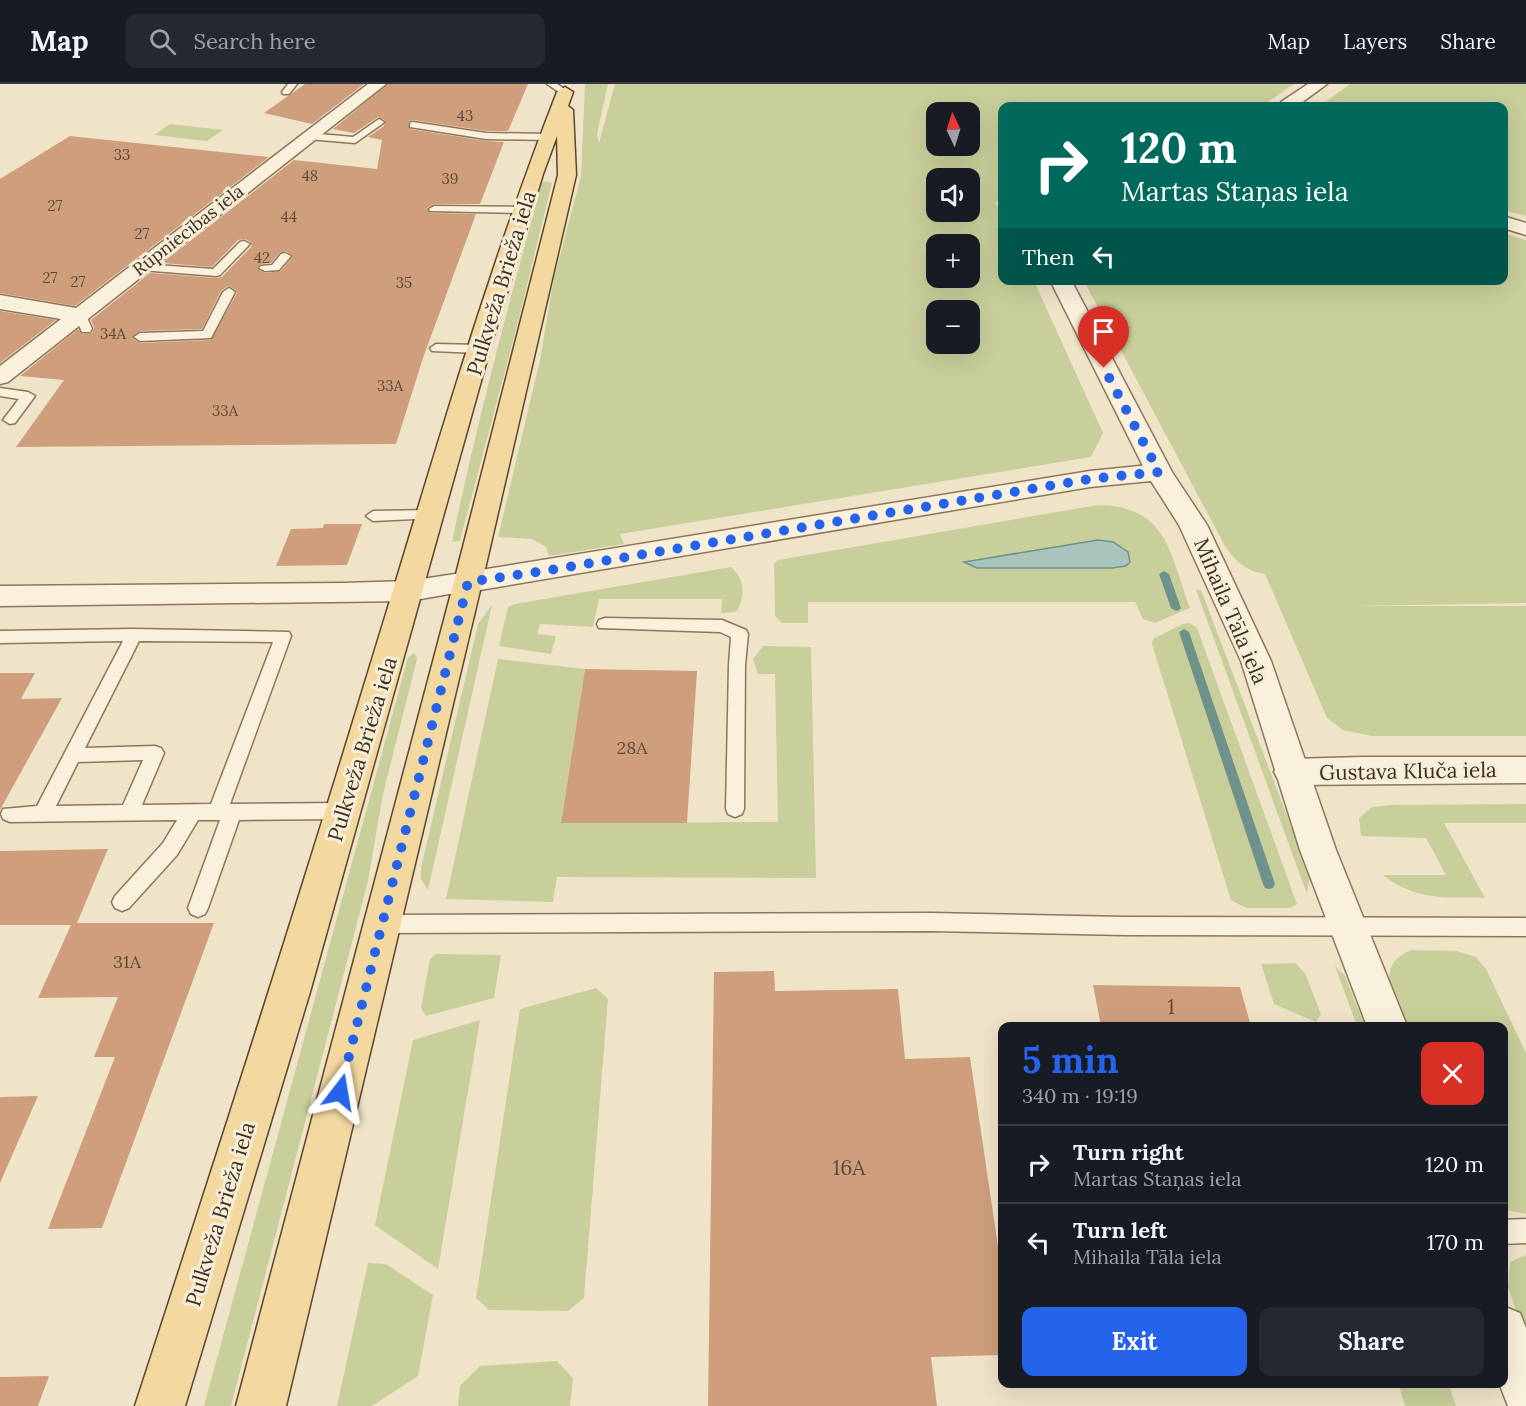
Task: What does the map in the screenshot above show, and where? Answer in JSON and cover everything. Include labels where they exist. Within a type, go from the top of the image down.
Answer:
[{"type":"main road","name":"Pulkveža Brieža iela","points":[[160,1406],[290,992],[479,350],[523,210],[551,175],[548,137],[560,86]]},
{"type":"main road","name":"Pulkveža Brieža iela","points":[[261,1406],[468,582],[551,175],[560,86]]},
{"type":"street","name":"Rūpniecības iela","points":[[0,377],[83,322],[141,267],[378,84]]},
{"type":"street","points":[[1293,102],[1319,84]]},
{"type":"street","points":[[1508,224],[1526,229]]},
{"type":"street","name":"Mihaila Tāla iela","points":[[1063,285],[1159,472],[1193,525],[1256,661],[1291,772],[1385,1022]]},
{"type":"street","points":[[0,302],[83,322]]},
{"type":"street","points":[[0,596],[409,591],[544,571],[1090,479],[1159,472]]},
{"type":"street","name":"Gustava Kluča iela","points":[[1291,772],[1526,770]]},
{"type":"street","points":[[1508,1343],[1526,1390]]},
{"type":"lane","points":[[286,92],[293,84]]},
{"type":"lane","points":[[342,153],[379,122]]},
{"type":"lane","points":[[412,125],[486,136],[548,137]]},
{"type":"lane","points":[[308,136],[355,140]]},
{"type":"lane","points":[[435,209],[523,210]]},
{"type":"lane","points":[[141,267],[216,273],[244,244]]},
{"type":"lane","points":[[265,268],[275,268],[285,256]]},
{"type":"lane","points":[[223,265],[243,267]]},
{"type":"lane","points":[[140,337],[207,334],[229,292]]},
{"type":"lane","points":[[436,348],[479,350]]},
{"type":"lane","points":[[0,392],[28,396],[10,420]]},
{"type":"lane","points":[[373,516],[431,515]]},
{"type":"lane","points":[[605,624],[722,626],[747,629],[737,665],[735,809]]},
{"type":"lane","points":[[42,814],[134,635]]},
{"type":"lane","points":[[0,637],[283,636],[225,812],[198,908]]},
{"type":"lane","points":[[74,755],[155,753],[129,813]]},
{"type":"lane","points":[[10,814],[343,811]]},
{"type":"lane","points":[[122,902],[170,849],[192,813]]},
{"type":"lane","points":[[383,924],[899,922],[1526,927]]},
{"type":"lane","points":[[1508,1232],[1526,1231]]},
{"type":"green space","points":[[585,84],[608,84],[597,134],[599,143],[615,84],[1294,84],[1268,102],[998,102],[998,202],[995,202],[998,207],[998,285],[1036,285],[1103,433],[1091,457],[620,534],[624,544],[549,556],[546,547],[532,539],[498,537],[540,360],[554,278],[581,176]]},
{"type":"green space","points":[[1350,84],[1526,84],[1526,216],[1508,211],[1508,102],[1325,102]]},
{"type":"green space","points":[[170,124],[223,130],[207,141],[154,135]]},
{"type":"green space","points":[[545,181],[552,183],[518,322],[460,541],[452,542],[494,362],[542,183]]},
{"type":"green space","points":[[1508,235],[1526,240],[1526,603],[1355,606],[1526,606],[1526,736],[1372,736],[1343,730],[1327,718],[1265,574],[1242,565],[1225,546],[1086,285],[1508,285]]},
{"type":"green space","points":[[1098,505],[1121,507],[1139,514],[1153,524],[1171,552],[1190,608],[1155,623],[1143,619],[1135,602],[808,602],[808,623],[782,623],[775,616],[774,564],[778,560]]},
{"type":"green space","points":[[731,567],[739,577],[743,594],[736,612],[721,613],[722,599],[599,599],[593,627],[540,624],[537,634],[556,636],[551,654],[499,646],[508,607],[515,604]]},
{"type":"green space","points":[[1196,590],[1201,590],[1310,876],[1307,894]]},
{"type":"green space","points":[[492,605],[428,890],[421,879],[421,868],[478,624]]},
{"type":"green space","points":[[1190,623],[1197,628],[1297,904],[1291,908],[1246,908],[1231,900],[1152,644],[1153,639],[1183,624]]},
{"type":"green space","points":[[763,646],[811,647],[816,878],[557,877],[553,902],[446,899],[498,659],[585,669],[561,823],[778,822],[775,674],[758,674],[753,659]]},
{"type":"green space","points":[[415,653],[417,659],[383,794],[368,881],[231,1406],[204,1406],[408,657]]},
{"type":"green space","points":[[1526,804],[1526,823],[1444,823],[1485,898],[1432,896],[1407,889],[1383,875],[1446,875],[1426,838],[1361,836],[1359,818],[1372,807]]},
{"type":"green space","points":[[1411,950],[1456,951],[1476,957],[1486,969],[1526,1053],[1526,1214],[1508,1210],[1508,1022],[1403,1022],[1390,984],[1392,965],[1399,957]]},
{"type":"green space","points":[[436,954],[501,955],[494,998],[426,1016],[421,1008],[430,959]]},
{"type":"green space","points":[[1295,963],[1305,973],[1321,1014],[1316,1022],[1274,1004],[1261,964]]},
{"type":"green space","points":[[1335,966],[1345,976],[1363,1022],[1356,1022]]},
{"type":"green space","points":[[596,988],[608,999],[584,1298],[568,1311],[489,1310],[476,1298],[520,1009]]},
{"type":"green space","points":[[480,1020],[438,1269],[375,1225],[413,1040]]},
{"type":"green space","points":[[1526,1255],[1526,1338],[1508,1287],[1510,1262]]},
{"type":"green space","points":[[368,1263],[386,1264],[433,1295],[418,1376],[372,1406],[337,1406]]},
{"type":"green space","points":[[557,1361],[573,1378],[570,1406],[458,1406],[460,1386],[480,1366]]},
{"type":"green space","points":[[1400,1388],[1450,1388],[1456,1406],[1405,1406]]},
{"type":"water","points":[[1098,540],[1113,542],[1128,552],[1130,562],[1126,566],[1112,568],[977,568],[964,562]]},
{"type":"building","points":[[305,84],[364,84],[312,124],[264,113]]},
{"type":"building","points":[[388,84],[528,84],[508,131],[486,131],[413,120],[408,122],[410,129],[504,142],[480,204],[434,204],[427,208],[430,213],[476,214],[423,358],[396,444],[16,447],[64,380],[20,376],[78,329],[82,334],[92,333],[94,328],[91,320],[150,273],[222,277],[252,246],[251,242],[245,239],[238,240],[212,267],[162,263],[294,160],[377,169],[382,140],[368,137],[384,126],[385,120],[378,117],[354,133],[333,129]],"holes":[[[286,251],[293,256],[281,271],[265,273],[257,268],[261,264],[271,263],[279,253]],[[228,286],[237,293],[211,340],[140,343],[132,338],[140,331],[202,329],[221,291]]]},
{"type":"building","points":[[70,136],[269,157],[75,306],[0,293],[0,179]]},
{"type":"building","points":[[0,311],[56,320],[0,363]]},
{"type":"building","points":[[324,524],[362,524],[347,565],[276,566],[291,529],[323,528]]},
{"type":"building","points":[[585,669],[697,671],[687,823],[561,823]]},
{"type":"building","points":[[0,673],[35,673],[21,699],[62,698],[0,810]]},
{"type":"building","points":[[108,849],[77,923],[214,923],[102,1228],[48,1229],[115,1057],[94,1057],[118,997],[38,998],[71,925],[0,925],[0,851]]},
{"type":"building","points":[[774,971],[775,991],[898,989],[905,1059],[970,1057],[998,1247],[998,1355],[931,1357],[937,1406],[708,1406],[714,972]]},
{"type":"building","points":[[1093,985],[1240,987],[1250,1022],[1100,1022]]},
{"type":"building","points":[[38,1096],[0,1183],[0,1097]]},
{"type":"building","points":[[49,1376],[38,1406],[0,1406],[0,1377]]},
{"type":"waterway","points":[[1164,574],[1176,608]]},
{"type":"waterway","points":[[1184,632],[1269,884]]},
{"type":"route","points":[[340,1092],[468,582],[1090,479],[1159,472],[1104,368]]}]
